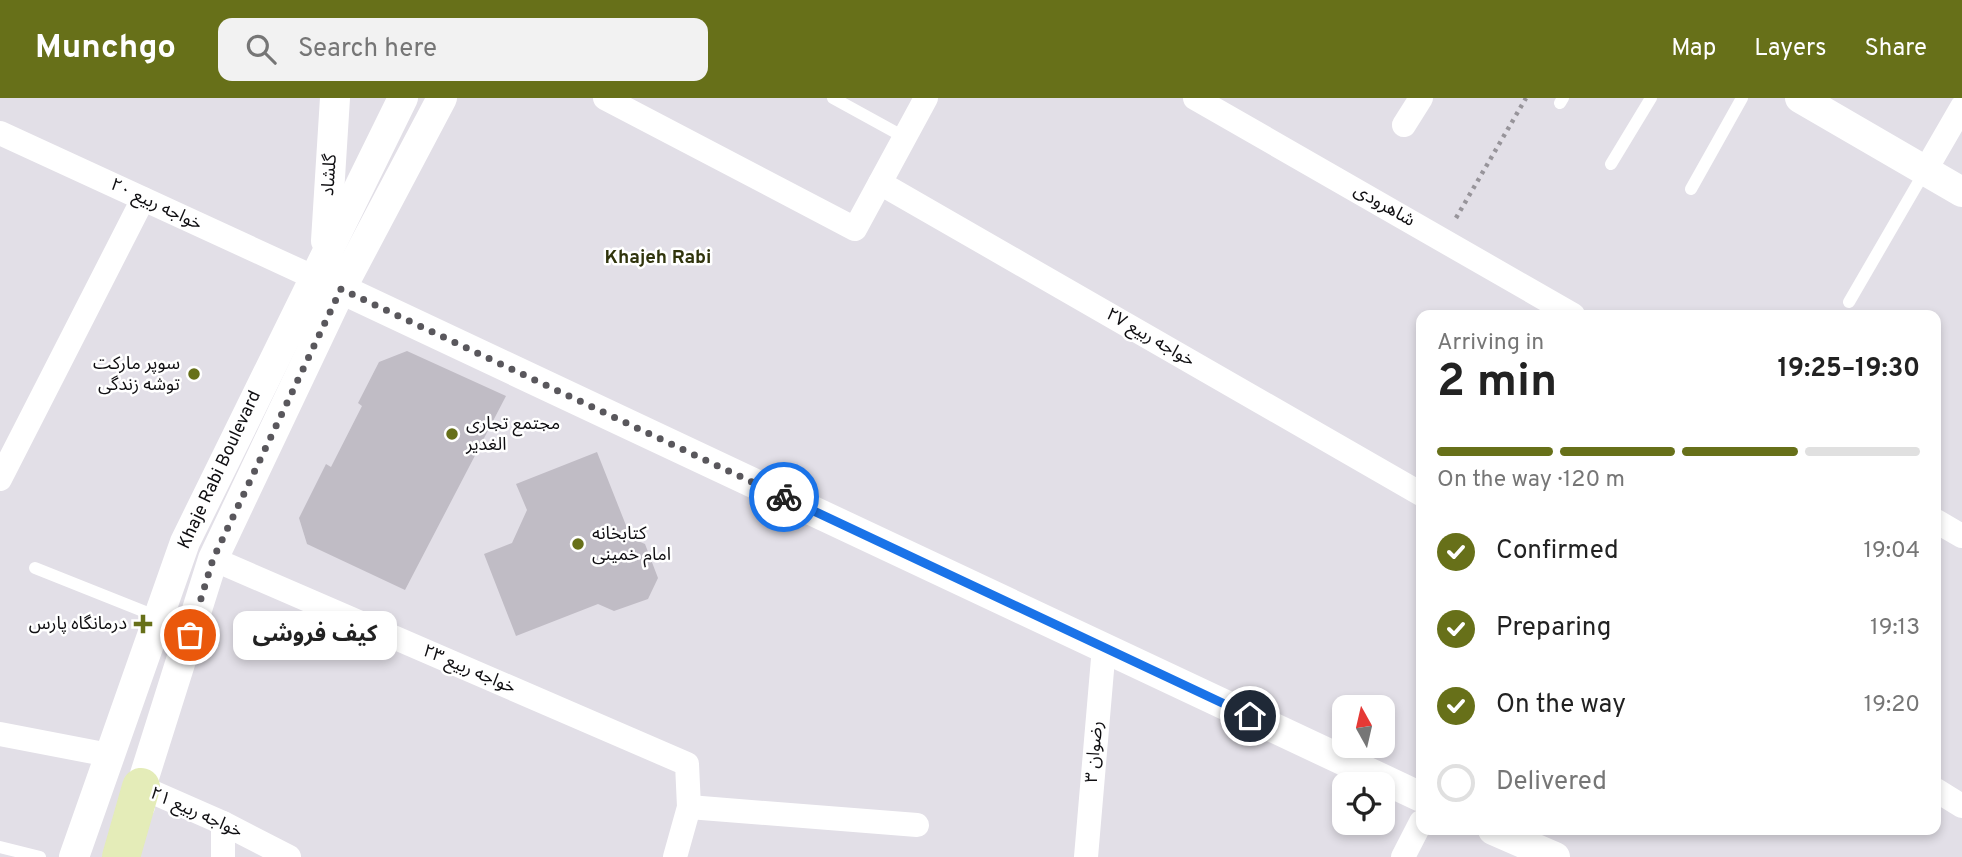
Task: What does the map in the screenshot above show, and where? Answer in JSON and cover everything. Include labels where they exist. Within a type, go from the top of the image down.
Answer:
[{"type":"main road","points":[[121,857],[141,788]]},
{"type":"street","name":"گلشاد","points":[[319,265],[335,98]]},
{"type":"street","name":"Khaje Rabi Boulevard","points":[[74,857],[185,542],[403,98]]},
{"type":"street","name":"Khaje Rabi Boulevard","points":[[138,857],[141,788],[213,559],[341,289],[442,98]]},
{"type":"street","points":[[605,98],[855,229],[926,98]]},
{"type":"street","name":"شاهرودی","points":[[1195,98],[1564,310]]},
{"type":"street","points":[[1404,125],[1421,98]]},
{"type":"street","points":[[1800,98],[1962,192]]},
{"type":"street","points":[[1925,171],[1962,107]]},
{"type":"street","name":"خواجه ربیع ۲۰","points":[[0,133],[143,199],[319,265]]},
{"type":"street","name":"خواجه ربیع ۲۷","points":[[880,183],[1416,491]]},
{"type":"street","points":[[0,476],[143,199]]},
{"type":"street","points":[[341,289],[1416,795]]},
{"type":"street","points":[[1941,524],[1962,536]]},
{"type":"street","name":"خواجه ربیع ۲۳","points":[[213,559],[687,765],[689,807]]},
{"type":"street","name":"رضوان ۳","points":[[1086,857],[1104,647]]},
{"type":"street","points":[[0,734],[109,755]]},
{"type":"street","name":"خواجه ربیع ۲۱","points":[[141,788],[223,823],[289,857]]},
{"type":"street","points":[[1941,793],[1962,806]]},
{"type":"street","points":[[675,857],[689,807],[917,825]]},
{"type":"street","points":[[223,823],[223,857]]},
{"type":"street","points":[[1403,857],[1416,832]]},
{"type":"street","points":[[1504,835],[1555,857]]},
{"type":"lane","points":[[833,98],[905,137]]},
{"type":"lane","points":[[1612,164],[1651,98]]},
{"type":"lane","points":[[1690,189],[1742,98]]},
{"type":"lane","points":[[1849,302],[1925,171]]},
{"type":"lane","points":[[35,568],[158,617]]},
{"type":"lane","points":[[0,847],[40,857]]},
{"type":"path","points":[[1443,240],[1526,98]]},
{"type":"building","points":[[407,351],[506,396],[405,590],[307,544],[299,518],[326,464],[331,467],[362,406],[358,403],[379,362]]},
{"type":"building","name":"کتابخانه امام خمینی","points":[[597,452],[631,538],[645,544],[658,578],[648,599],[614,611],[598,604],[516,636],[484,554],[512,543],[527,510],[516,484]]},
{"type":"way so far","points":[[190,635],[213,559],[341,289],[784,497]]},
{"type":"place","name":"سوپر مارکت توشه زندگی","points":[[194,374]]},
{"type":"place","name":"مجتمع تجاری الغدیر","points":[[452,434]]},
{"type":"place","name":"کتابخانه امام خمینی","points":[[578,544]]},
{"type":"place","name":"درمانگاه پارس","points":[[143,624]]},
{"type":"place","name":"کیف فروشی","points":[[190,635]]},
{"type":"district","name":"Khajeh Rabi","points":[[658,258]]},
{"type":"route","points":[[784,497],[1250,716]]}]
